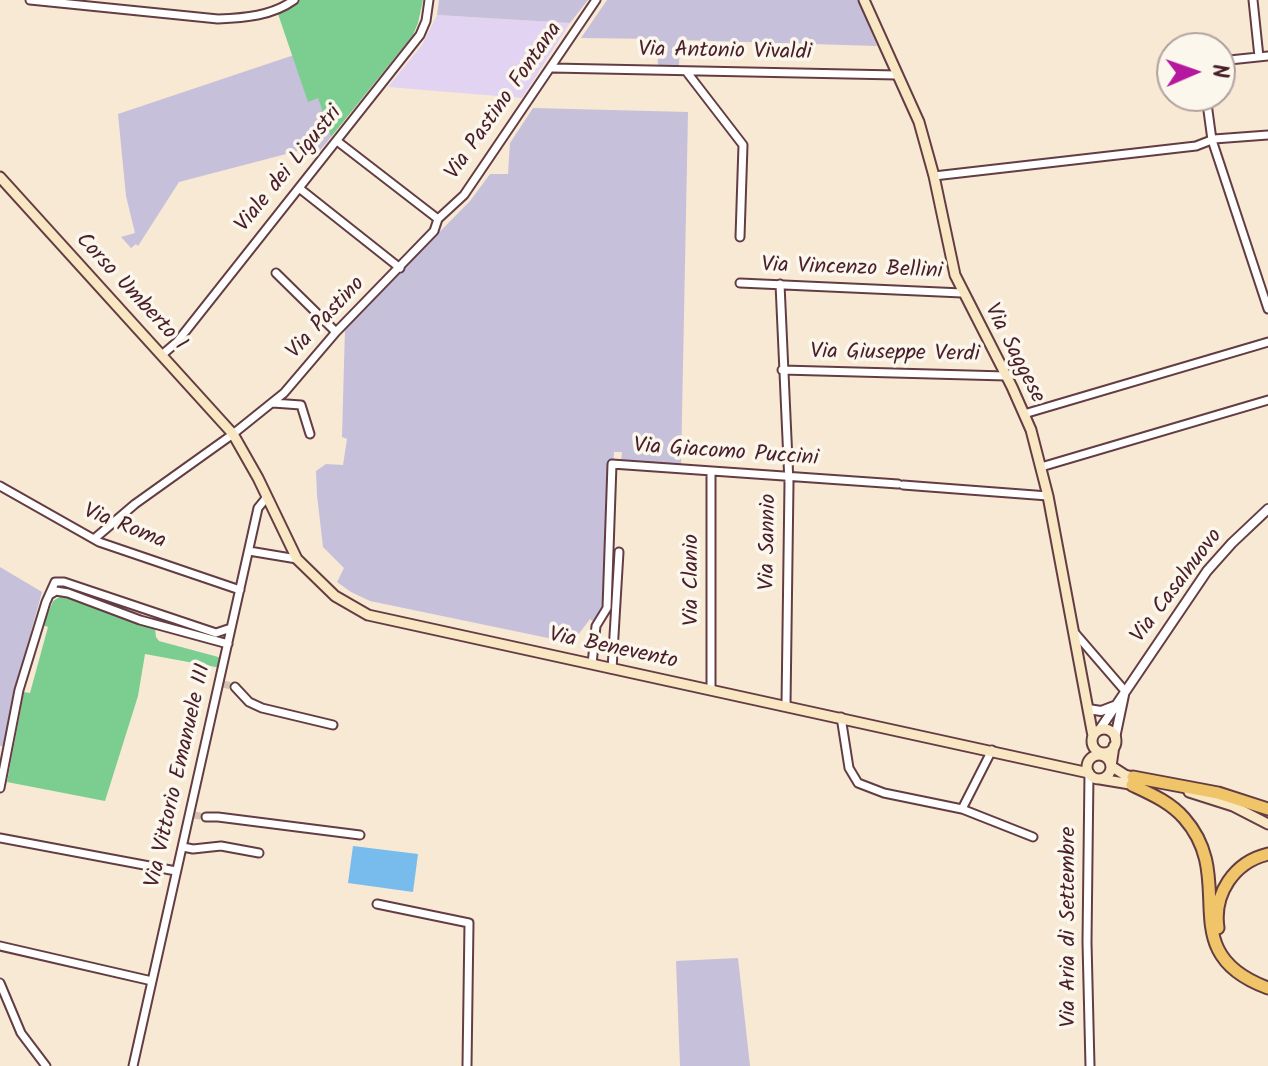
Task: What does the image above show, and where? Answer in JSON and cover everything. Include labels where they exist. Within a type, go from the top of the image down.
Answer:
[{"type":"highway","points":[[1133,781],[1207,790],[1268,809]]},
{"type":"highway","points":[[1133,781],[1167,802],[1193,829],[1204,847],[1210,873],[1211,935],[1218,951],[1231,968],[1247,980],[1268,988]]},
{"type":"highway","points":[[1268,854],[1250,860],[1231,877],[1223,890],[1217,918],[1224,946],[1232,960],[1251,974],[1268,980]]},
{"type":"main road","name":"Via Saggese","points":[[864,0],[919,122],[934,176],[946,242],[962,293],[1024,414],[1041,467],[1095,736]]},
{"type":"main road","name":"Corso Umberto I","points":[[0,177],[233,434]]},
{"type":"main road","name":"Via Benevento","points":[[233,434],[297,559],[335,596],[368,615],[1093,773]]},
{"type":"main road","points":[[1093,773],[1108,775],[1115,742],[1111,732],[1095,736]]},
{"type":"main road","points":[[1095,736],[1094,748],[1100,752],[1107,752],[1115,742]]},
{"type":"main road","points":[[1093,773],[1095,736]]},
{"type":"main road","points":[[1093,773],[1092,757],[1106,756],[1111,766],[1133,781]]},
{"type":"main road","points":[[1093,773],[1214,799],[1268,824]]},
{"type":"street","points":[[30,0],[218,19],[246,18],[291,2]]},
{"type":"street","name":"Viale dei Ligustri","points":[[163,354],[177,342],[420,35],[429,0]]},
{"type":"street","name":"Via Pastino Fontana","points":[[438,219],[464,195],[596,0]]},
{"type":"street","points":[[1236,59],[1264,56],[1253,0]]},
{"type":"street","name":"Via Antonio Vivaldi","points":[[552,68],[897,75]]},
{"type":"street","points":[[686,71],[743,145],[740,237]]},
{"type":"street","points":[[1208,112],[1212,140],[1268,309]]},
{"type":"street","points":[[934,176],[1268,135]]},
{"type":"street","points":[[337,141],[438,219]]},
{"type":"street","points":[[299,188],[400,268]]},
{"type":"street","name":"Via Pastino","points":[[94,539],[135,504],[273,403],[336,332],[434,231],[438,219]]},
{"type":"street","points":[[276,273],[336,332]]},
{"type":"street","name":"Via Vincenzo Bellini","points":[[740,283],[962,293]]},
{"type":"street","name":"Via Sannio","points":[[780,284],[788,476],[786,705]]},
{"type":"street","points":[[1024,414],[1268,342]]},
{"type":"street","name":"Via Giuseppe Verdi","points":[[782,370],[1006,376]]},
{"type":"street","points":[[1041,467],[1268,400]]},
{"type":"street","points":[[273,403],[301,405],[310,434]]},
{"type":"street","name":"Via Giacomo Puccini","points":[[592,664],[596,626],[607,608],[612,464],[1048,496]]},
{"type":"street","name":"Via Clanio","points":[[711,471],[711,689]]},
{"type":"street","name":"Via Roma","points":[[0,486],[94,539],[240,590]]},
{"type":"street","name":"Via Vittorio Emanuele III","points":[[133,1066],[176,871],[193,814],[258,508],[267,497]]},
{"type":"street","name":"Via Casalnuovo","points":[[1095,736],[1207,571],[1268,509]]},
{"type":"street","points":[[249,551],[297,559]]},
{"type":"street","points":[[612,669],[619,552]]},
{"type":"street","points":[[0,788],[19,690],[55,582],[64,582],[216,633],[231,628]]},
{"type":"street","points":[[50,595],[56,591],[68,593],[150,623],[228,644]]},
{"type":"street","points":[[1074,631],[1125,693],[1115,742]]},
{"type":"street","points":[[235,687],[249,702],[262,708],[333,725]]},
{"type":"street","points":[[1088,709],[1101,711],[1115,706]]},
{"type":"street","points":[[841,717],[849,768],[858,783],[884,793],[962,809],[1033,837]]},
{"type":"street","points":[[962,809],[992,750]]},
{"type":"street","name":"Via Aria di Settembre","points":[[1090,1066],[1087,788],[1093,773]]},
{"type":"street","points":[[206,817],[360,835]]},
{"type":"street","points":[[0,838],[176,871]]},
{"type":"street","points":[[183,847],[221,846],[259,853]]},
{"type":"street","points":[[377,904],[469,923],[467,1066]]},
{"type":"street","points":[[0,946],[152,981]]},
{"type":"street","points":[[0,983],[21,1033],[46,1066]]},
{"type":"shaded area","points":[[439,0],[588,0],[570,23],[437,15]]},
{"type":"shaded area","points":[[607,0],[858,0],[877,46],[680,40],[679,66],[658,66],[657,39],[581,38]]},
{"type":"shaded area","points":[[437,15],[570,23],[522,98],[388,87],[422,45]]},
{"type":"shaded area","points":[[294,55],[308,101],[318,97],[331,137],[313,159],[309,148],[179,182],[138,246],[136,244],[131,248],[121,237],[135,233],[126,196],[118,114]]},
{"type":"shaded area","points":[[533,108],[688,112],[681,465],[621,462],[622,452],[614,452],[605,607],[598,626],[590,619],[572,643],[370,601],[351,592],[337,582],[344,568],[323,547],[317,495],[316,471],[326,464],[343,465],[347,439],[342,437],[345,328],[470,201],[490,174],[508,174],[510,143]]},
{"type":"shaded area","points":[[0,567],[42,592],[3,746],[0,746]]},
{"type":"shaded area","points":[[738,958],[750,1066],[680,1066],[676,961]]},
{"type":"green space","points":[[298,0],[423,0],[413,35],[331,137],[318,98],[308,102],[277,11]]},
{"type":"green space","points":[[61,596],[155,628],[159,641],[222,658],[221,668],[145,654],[138,696],[105,801],[7,782],[24,692],[30,693],[48,627],[43,625],[53,601]]},
{"type":"water","points":[[353,846],[418,854],[413,892],[348,883]]},
{"type":"tunnel","points":[[223,684],[235,687]]},
{"type":"tunnel","points":[[194,815],[206,817]]}]
